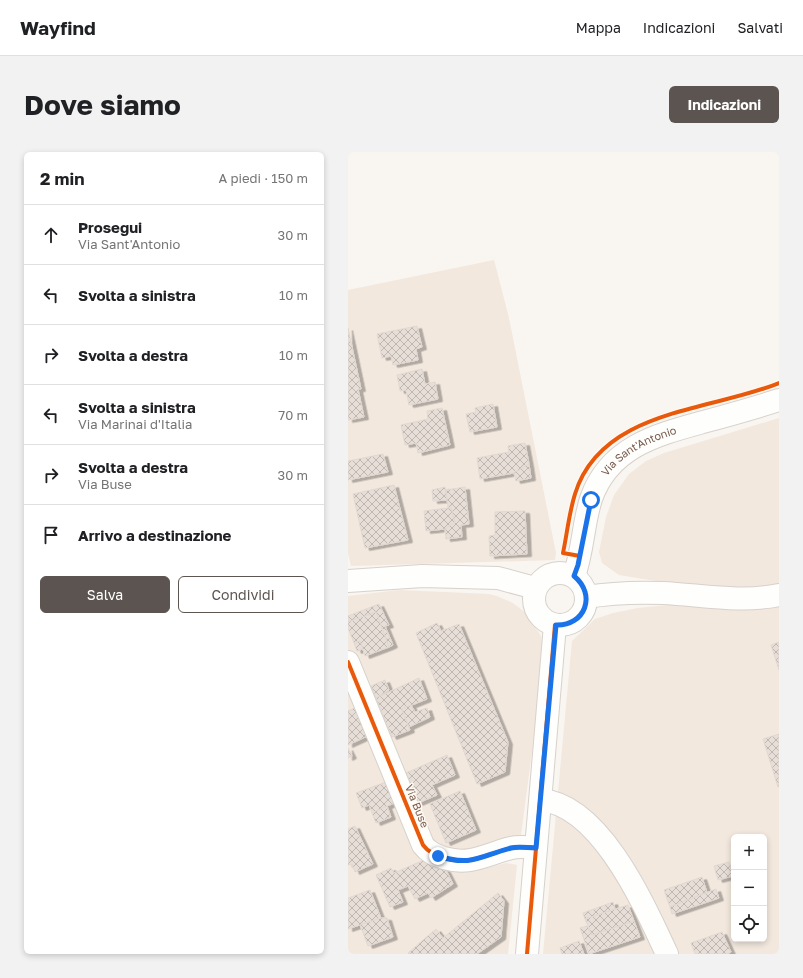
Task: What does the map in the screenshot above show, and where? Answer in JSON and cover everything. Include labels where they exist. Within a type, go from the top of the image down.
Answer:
[{"type":"street","name":"Via Sant'Antonio","points":[[574,576],[578,565],[591,500],[604,475],[623,454],[634,446],[660,434],[779,400]]},
{"type":"street","points":[[552,573],[567,573],[574,576],[583,585],[586,597],[584,610],[580,616],[569,624],[556,625],[549,623],[538,614],[534,602],[535,588],[545,577],[552,573]]},
{"type":"street","points":[[348,581],[422,576],[498,578],[535,588]]},
{"type":"street","points":[[586,597],[609,594],[662,593],[746,599],[779,595]]},
{"type":"street","points":[[527,954],[556,625]]},
{"type":"street","name":"Via Buse","points":[[348,662],[423,845],[428,851],[450,860],[465,861],[480,859],[512,848],[536,848]]},
{"type":"street","points":[[541,800],[550,801],[560,805],[585,822],[608,847],[635,887],[667,954]]},
{"type":"shaded area","points":[[494,260],[509,318],[556,553],[555,560],[351,566],[348,553],[348,290]]},
{"type":"shaded area","points":[[779,418],[779,589],[711,590],[619,575],[602,563],[599,552],[606,517],[614,495],[629,474],[646,461],[664,453]]},
{"type":"shaded area","points":[[399,590],[489,594],[497,596],[513,603],[527,614],[541,636],[545,653],[521,835],[478,854],[434,848],[391,757],[348,650],[348,596]]},
{"type":"shaded area","points":[[779,601],[779,954],[543,954],[572,641],[595,619],[613,613],[638,608],[677,604]]},
{"type":"shaded area","points":[[348,679],[423,857],[454,872],[475,871],[506,863],[517,865],[508,954],[348,954]]},
{"type":"building","points":[[417,326],[422,347],[416,349],[418,360],[393,365],[391,356],[382,358],[377,334]]},
{"type":"building","points":[[348,328],[361,389],[358,389],[364,417],[348,420]]},
{"type":"building","points":[[422,369],[425,384],[435,382],[438,399],[409,405],[406,390],[400,391],[397,375]]},
{"type":"building","points":[[493,404],[497,427],[470,432],[466,414],[476,412],[475,408]]},
{"type":"building","points":[[442,408],[450,445],[418,453],[416,443],[405,445],[401,425],[428,419],[427,411]]},
{"type":"building","points":[[525,443],[529,464],[514,473],[480,479],[477,458],[509,452],[508,446]]},
{"type":"building","points":[[383,454],[388,472],[348,480],[348,461]]},
{"type":"building","points":[[529,464],[531,478],[516,481],[514,473]]},
{"type":"building","points":[[394,485],[408,540],[365,548],[353,494]]},
{"type":"building","points":[[445,487],[447,500],[433,501],[432,490]]},
{"type":"building","points":[[465,487],[469,524],[461,525],[462,537],[446,539],[445,529],[455,522],[451,508],[448,508],[446,490]]},
{"type":"building","points":[[451,508],[455,522],[445,529],[426,531],[424,511]]},
{"type":"building","points":[[525,511],[527,554],[490,556],[489,536],[495,535],[495,512]]},
{"type":"building","points":[[379,604],[389,625],[385,626],[393,645],[389,647],[376,612],[348,622],[348,616]]},
{"type":"building","points":[[376,612],[389,647],[365,656],[360,641],[354,643],[348,628],[348,622]]},
{"type":"building","points":[[437,623],[441,631],[459,624],[508,742],[505,772],[477,784],[416,633]]},
{"type":"building","points":[[360,641],[363,649],[357,651],[354,643]]},
{"type":"building","points":[[779,642],[779,670],[771,645]]},
{"type":"building","points":[[419,678],[427,699],[402,709],[410,730],[392,737],[376,698]]},
{"type":"building","points":[[385,680],[389,690],[376,698],[371,686]]},
{"type":"building","points":[[411,705],[415,712],[427,708],[430,717],[409,727],[402,709]]},
{"type":"building","points":[[357,707],[370,735],[348,745],[348,711]]},
{"type":"building","points":[[779,734],[779,787],[778,787],[763,739]]},
{"type":"building","points":[[348,748],[352,756],[348,758]]},
{"type":"building","points":[[447,755],[455,775],[432,785],[437,795],[418,803],[406,773]]},
{"type":"building","points":[[386,782],[394,803],[372,813],[369,805],[362,808],[356,793]]},
{"type":"building","points":[[460,791],[476,830],[446,843],[430,804]]},
{"type":"building","points":[[387,806],[391,817],[376,823],[372,813]]},
{"type":"building","points":[[355,826],[373,864],[355,872],[352,864],[348,865],[348,829]]},
{"type":"building","points":[[424,860],[446,870],[453,884],[431,898],[428,893],[415,899],[408,886],[398,890],[403,902],[390,907],[376,875],[391,868],[394,873]]},
{"type":"building","points":[[729,862],[731,877],[718,880],[714,866]]},
{"type":"building","points":[[702,877],[707,892],[670,907],[664,890]]},
{"type":"building","points":[[716,889],[719,898],[672,914],[670,907]]},
{"type":"building","points":[[370,890],[381,918],[348,929],[348,898]]},
{"type":"building","points":[[498,893],[504,901],[501,937],[477,954],[408,953],[436,929],[443,938]]},
{"type":"building","points":[[613,902],[615,909],[585,919],[583,913]]},
{"type":"building","points":[[628,905],[634,921],[592,935],[585,919]]},
{"type":"building","points":[[381,918],[387,918],[393,937],[368,946],[360,925]]},
{"type":"building","points":[[634,921],[640,937],[589,954],[580,928],[587,926],[592,935]]},
{"type":"building","points":[[722,932],[731,952],[727,954],[695,954],[691,943]]},
{"type":"building","points":[[579,941],[584,954],[562,954],[560,948]]},
{"type":"cycle path","points":[[580,556],[563,553],[573,501],[588,466],[608,445],[633,429],[662,417],[779,383]]},
{"type":"cycle path","points":[[527,954],[555,625]]},
{"type":"cycle path","points":[[348,662],[425,848],[444,858],[462,861],[478,858],[514,847],[536,848]]},
{"type":"route","points":[[438,856],[450,860],[465,861],[480,859],[512,848],[536,848],[556,625],[569,624],[575,620],[580,616],[586,604],[583,585],[574,576],[578,565],[591,500]]}]
